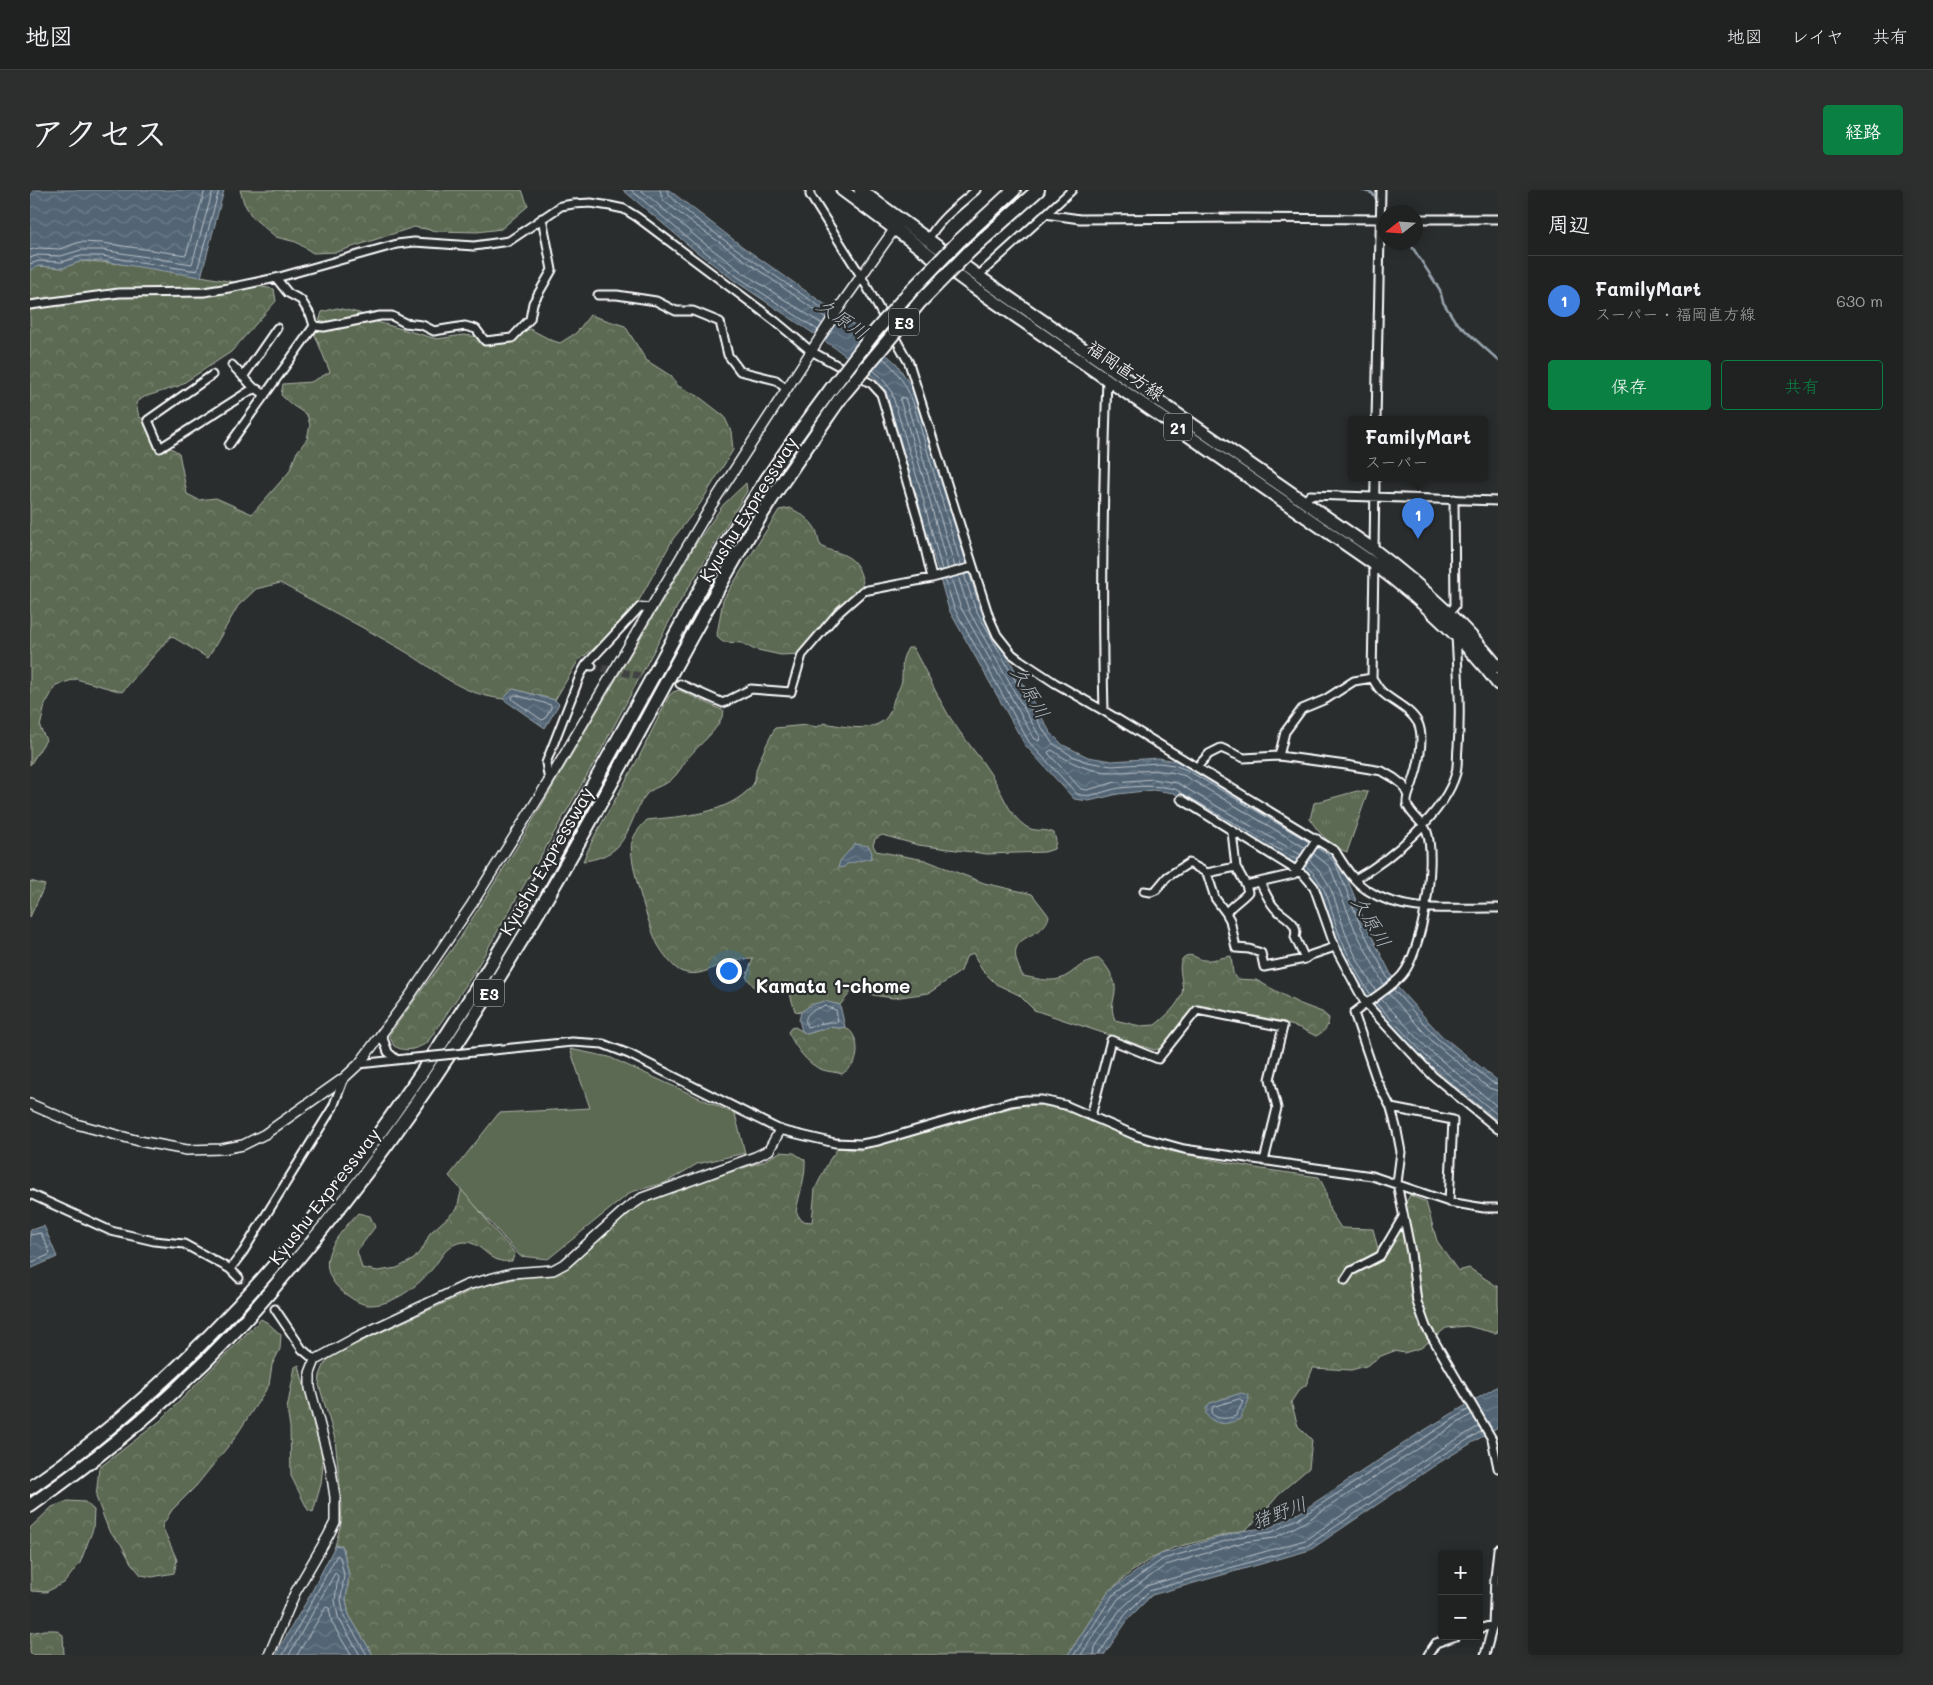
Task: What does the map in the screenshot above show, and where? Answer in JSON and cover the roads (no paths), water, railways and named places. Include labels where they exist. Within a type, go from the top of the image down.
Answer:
[{"type":"highway","name":"Kyushu Expressway","points":[[30,1488],[113,1425],[176,1369],[216,1329],[279,1260],[342,1182],[448,1032],[538,885],[730,538],[787,449],[830,389],[900,303],[959,240],[1014,190]]},
{"type":"highway","name":"Kyushu Expressway","points":[[30,1506],[91,1461],[187,1379],[256,1308],[289,1270],[384,1150],[460,1041],[514,952],[560,875],[743,545],[801,455],[842,396],[914,309],[970,251],[1038,190]]},
{"type":"main road","name":"福岡直方線","points":[[842,190],[863,194],[897,225],[969,284],[1374,564],[1411,592],[1456,635],[1498,684]]},
{"type":"main road","name":"福岡直方線","points":[[897,225],[928,240],[1374,550],[1431,596],[1480,645],[1498,667]]},
{"type":"street","points":[[810,190],[810,195],[861,276],[900,345],[916,380],[969,568],[997,635],[1012,654],[1055,683],[1317,839],[1335,851],[1355,880],[1366,890],[1383,899],[1402,905],[1425,908],[1498,908]]},
{"type":"street","points":[[928,240],[946,217],[976,190]]},
{"type":"street","points":[[978,276],[1072,190]]},
{"type":"street","points":[[1382,190],[1383,205]]},
{"type":"street","points":[[30,305],[119,292],[204,292],[276,278],[397,244],[414,242],[474,246],[509,241],[561,206],[591,203],[624,209],[811,351],[872,384],[882,394],[919,523],[932,578]]},
{"type":"street","points":[[1045,214],[1080,219],[1378,219]]},
{"type":"street","points":[[314,326],[324,327],[380,316],[392,316],[405,323],[422,325],[434,330],[465,326],[476,329],[485,341],[512,338],[530,319],[533,302],[552,270],[542,218]]},
{"type":"street","points":[[1423,219],[1498,219]]},
{"type":"street","points":[[30,1104],[76,1124],[130,1139],[187,1150],[243,1145],[264,1134],[344,1078],[359,1064],[408,998],[472,904],[549,781],[711,506],[843,302],[897,225]]},
{"type":"street","points":[[1376,416],[1382,250]]},
{"type":"street","points":[[276,278],[288,293],[301,300],[311,316],[314,326]]},
{"type":"street","points":[[598,295],[617,295],[656,301],[676,311],[694,311],[715,319],[720,322],[728,355],[740,371],[776,380],[786,389]]},
{"type":"street","points":[[229,445],[314,326]]},
{"type":"street","points":[[243,377],[278,328]]},
{"type":"street","points":[[232,366],[255,389],[265,395]]},
{"type":"street","points":[[212,375],[148,420],[160,448],[255,389]]},
{"type":"street","points":[[1104,711],[1102,632],[1103,496],[1107,378]]},
{"type":"street","points":[[1376,481],[1372,678],[1380,690],[1410,712],[1418,724],[1420,733],[1418,765],[1407,804],[1427,832],[1431,860],[1425,908],[1411,957],[1402,974],[1354,1012],[1377,1081],[1391,1108],[1401,1152],[1397,1183],[1411,1253],[1417,1302],[1426,1327],[1492,1438],[1498,1468]]},
{"type":"street","points":[[1304,502],[1310,495],[1498,501]]},
{"type":"street","points":[[1449,613],[1454,606],[1454,499]]},
{"type":"street","points":[[680,684],[723,703],[751,689],[790,692],[802,656],[838,613],[863,591],[932,578],[969,568]]},
{"type":"street","points":[[549,781],[546,763],[567,707],[589,665],[640,607],[652,608]]},
{"type":"street","points":[[1355,880],[1370,872],[1423,826],[1447,795],[1456,773],[1460,719],[1456,635]]},
{"type":"street","points":[[1278,756],[1285,732],[1302,709],[1326,699],[1354,681],[1372,678]]},
{"type":"street","points":[[1197,767],[1209,754],[1221,748],[1244,758],[1278,756],[1346,764],[1382,771],[1403,785],[1408,796]]},
{"type":"street","points":[[1181,799],[1304,875],[1314,887],[1335,947],[1365,1003],[1434,1076],[1498,1129]]},
{"type":"street","points":[[1226,913],[1229,908],[1242,900],[1248,892],[1236,867],[1232,832]]},
{"type":"street","points":[[1246,885],[1294,874],[1317,839]]},
{"type":"street","points":[[1144,891],[1151,892],[1156,890],[1167,877],[1189,863],[1207,873],[1236,867]]},
{"type":"street","points":[[1207,873],[1214,898],[1230,920],[1236,948],[1261,952],[1264,967],[1305,959],[1335,947]]},
{"type":"street","points":[[1260,882],[1274,908],[1290,918],[1296,934],[1295,938],[1305,959]]},
{"type":"street","points":[[1091,1116],[1110,1040],[1158,1060],[1198,1010],[1283,1027],[1270,1079],[1277,1108],[1264,1161]]},
{"type":"street","points":[[381,1033],[388,1052],[401,1059]]},
{"type":"street","points":[[359,1064],[572,1042],[602,1044],[629,1054],[780,1130],[835,1143],[862,1144],[878,1141],[1011,1102],[1042,1100],[1065,1105],[1137,1136],[1184,1149],[1372,1176],[1449,1202],[1484,1208],[1498,1208]]},
{"type":"street","points":[[230,1269],[243,1252],[333,1107],[344,1078]]},
{"type":"street","points":[[1391,1108],[1453,1120],[1449,1202]]},
{"type":"street","points":[[269,1655],[295,1593],[335,1522],[335,1497],[330,1464],[310,1388],[310,1373],[315,1360],[359,1336],[467,1285],[494,1276],[553,1270],[566,1264],[627,1208],[642,1198],[755,1157],[768,1150],[780,1130]]},
{"type":"street","points":[[30,1194],[111,1230],[154,1241],[184,1244],[230,1269],[239,1278]]},
{"type":"street","points":[[1345,1280],[1351,1271],[1380,1256],[1404,1217]]},
{"type":"street","points":[[275,1309],[298,1344],[315,1360]]},
{"type":"street","points":[[1485,1655],[1496,1624],[1495,1577],[1498,1549]]},
{"type":"street","points":[[1483,1628],[1496,1624]]},
{"type":"street","points":[[1428,1655],[1436,1643],[1445,1640]]},
{"type":"water","points":[[30,190],[224,190],[201,277],[102,261],[82,261],[63,268],[39,266],[30,270]]},
{"type":"water","name":"久原川","points":[[623,190],[669,190],[743,247],[850,322],[897,364],[918,400],[979,606],[1050,732],[1063,745],[1088,757],[1112,761],[1159,758],[1189,766],[1330,850],[1340,861],[1366,925],[1398,988],[1441,1035],[1498,1081],[1498,1121],[1419,1055],[1400,1037],[1366,998],[1346,963],[1320,892],[1303,870],[1174,793],[1153,790],[1118,794],[1089,801],[1074,799],[1025,745],[949,610],[886,391],[876,379],[838,350],[735,281],[693,249]]},
{"type":"water","points":[[513,689],[555,700],[559,704],[545,728],[503,699]]},
{"type":"water","points":[[855,844],[869,846],[872,853],[871,858],[838,868],[840,861]]},
{"type":"water","points":[[824,1001],[840,1005],[845,1027],[829,1027],[807,1034],[802,1031],[799,1020],[801,1012],[811,1005]]},
{"type":"water","points":[[44,1226],[57,1257],[30,1269],[30,1230]]},
{"type":"water","points":[[1498,1386],[1498,1427],[1437,1464],[1310,1550],[1152,1595],[1129,1618],[1104,1655],[1068,1655],[1109,1591],[1161,1554],[1242,1531],[1271,1527],[1299,1513],[1418,1434]]},
{"type":"water","points":[[1241,1393],[1248,1395],[1249,1400],[1240,1419],[1222,1423],[1213,1421],[1206,1414],[1206,1408],[1210,1403]]},
{"type":"water","points":[[342,1545],[349,1575],[346,1600],[349,1615],[373,1655],[277,1655],[279,1648],[308,1599],[335,1546]]},
{"type":"waterway","points":[[1361,190],[1372,193],[1379,203]]},
{"type":"waterway","points":[[1414,250],[1440,290],[1443,302],[1455,321],[1498,360]]},
{"type":"tunnel","points":[[592,666],[680,684]]},
{"type":"tunnel","points":[[239,1278],[275,1309]]},
{"type":"place","name":"FamilyMart","points":[[1418,539]]},
{"type":"district","name":"Kamata 1-chome","points":[[833,985]]},
{"type":"water label","name":"猪野川","points":[[1279,1512]]}]
